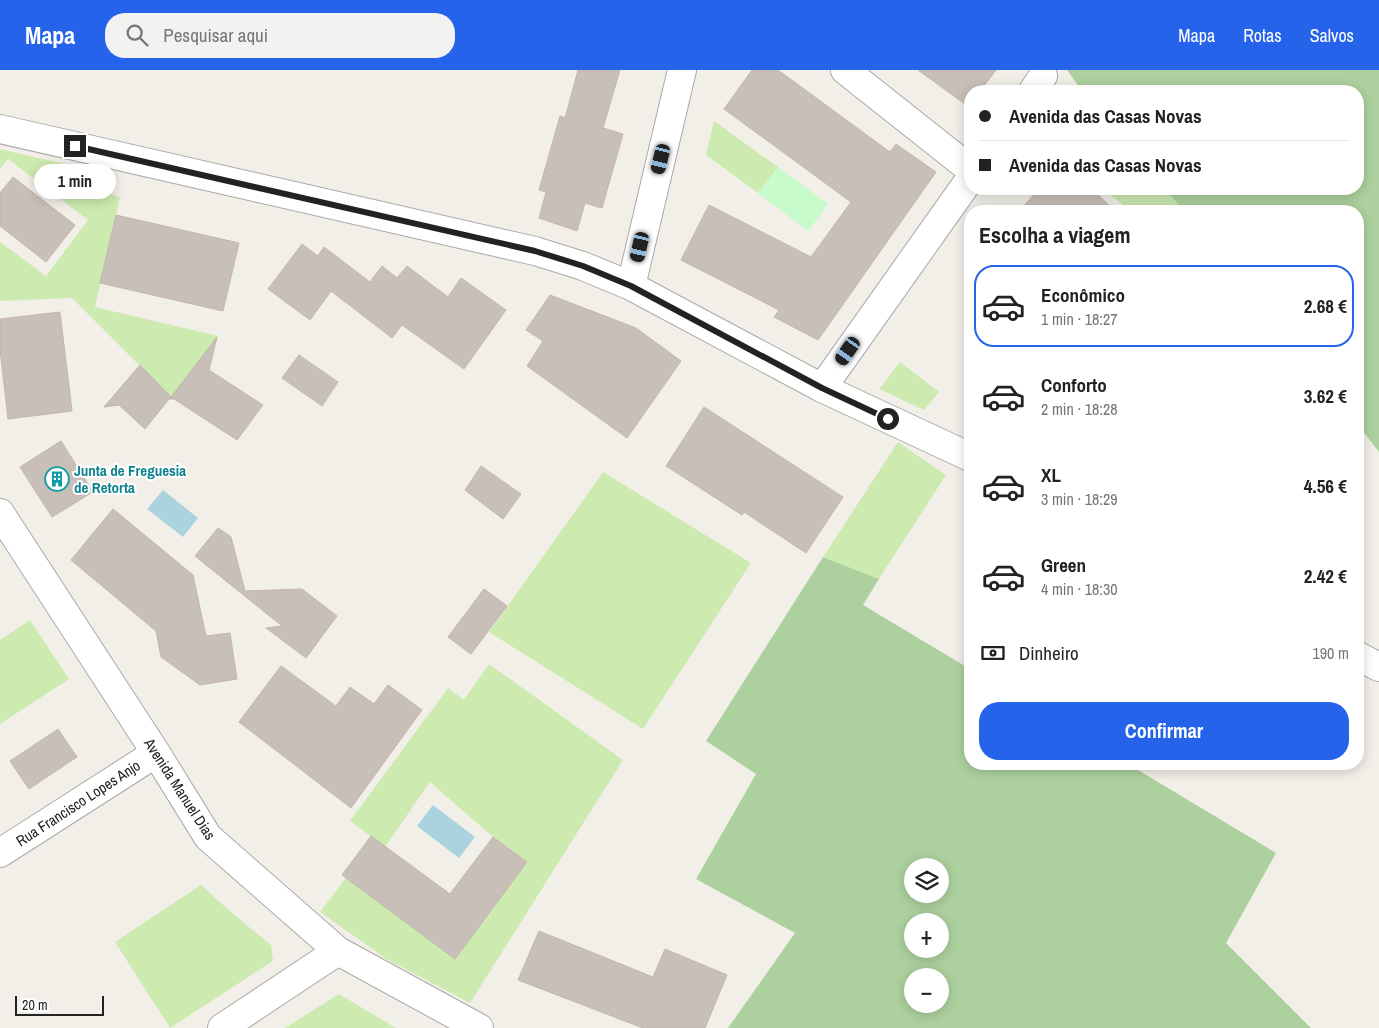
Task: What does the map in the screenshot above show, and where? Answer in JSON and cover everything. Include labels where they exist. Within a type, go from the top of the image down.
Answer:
[{"type":"street","points":[[631,286],[682,70]]},
{"type":"street","points":[[845,70],[964,163]]},
{"type":"street","points":[[0,129],[535,251],[583,266],[631,286],[822,388],[964,455]]},
{"type":"street","points":[[822,388],[964,187]]},
{"type":"street","name":"Avenida Manuel Dias","points":[[0,513],[156,753],[208,837],[338,951],[478,1028]]},
{"type":"street","points":[[1364,659],[1379,667]]},
{"type":"street","name":"Rua Francisco Lopes Anjo","points":[[0,853],[156,753]]},
{"type":"street","points":[[222,1028],[338,951]]},
{"type":"green space","points":[[1067,70],[1379,70],[1379,452],[1364,433],[1364,205],[1179,205],[1170,195],[1364,195],[1364,85],[1078,85]]},
{"type":"green space","points":[[714,121],[778,167],[758,193],[706,155]]},
{"type":"green space","points":[[0,149],[116,176],[111,194],[120,197],[95,307],[218,336],[171,397],[72,298],[0,301],[0,242],[46,276],[88,220],[8,159],[0,169]]},
{"type":"green space","points":[[778,167],[828,204],[808,231],[758,193]]},
{"type":"green space","points":[[1108,195],[1170,195],[1179,205],[1122,205]]},
{"type":"green space","points":[[900,362],[939,392],[924,410],[879,389]]},
{"type":"green space","points":[[898,442],[946,475],[879,579],[823,557]]},
{"type":"green space","points":[[603,472],[751,563],[643,729],[489,632]]},
{"type":"green space","points":[[823,557],[879,579],[863,605],[964,665],[964,770],[1138,770],[1276,853],[1226,943],[1311,1028],[728,1028],[795,933],[696,879],[756,774],[706,741]]},
{"type":"green space","points":[[30,620],[69,679],[0,724],[0,640]]},
{"type":"green space","points":[[489,664],[623,760],[470,1003],[388,960],[320,912],[346,878],[455,959],[527,862],[493,837],[430,782],[385,847],[350,821],[448,688],[464,700]]},
{"type":"green space","points":[[201,885],[271,945],[273,961],[170,1028],[115,942]]},
{"type":"green space","points":[[339,994],[396,1028],[285,1028]]},
{"type":"water","points":[[163,490],[198,518],[183,537],[147,509]]},
{"type":"water","points":[[433,805],[475,837],[459,858],[417,826]]},
{"type":"building","points":[[578,70],[620,70],[603,128],[623,134],[602,208],[585,203],[577,231],[539,218],[546,192],[539,190],[560,116],[565,118]]},
{"type":"building","points":[[752,70],[778,70],[890,152],[896,144],[936,172],[818,340],[774,317],[779,310],[681,260],[709,205],[811,257],[851,202],[724,109]]},
{"type":"building","points":[[918,70],[996,70],[985,85],[964,85],[964,103]]},
{"type":"building","points":[[13,177],[75,225],[46,262],[0,226],[0,193]]},
{"type":"building","points":[[1034,195],[1098,195],[1109,205],[1024,205]]},
{"type":"building","points":[[116,215],[239,243],[223,311],[100,283]]},
{"type":"building","points":[[302,244],[318,256],[324,247],[370,282],[382,266],[397,278],[407,266],[448,297],[461,278],[506,310],[464,369],[402,325],[392,338],[331,291],[310,320],[268,289]]},
{"type":"building","points":[[550,295],[636,328],[681,361],[627,438],[527,366],[543,341],[526,330]]},
{"type":"building","points":[[60,312],[72,411],[8,419],[0,350],[0,319]]},
{"type":"building","points":[[217,337],[209,370],[263,405],[237,440],[171,397]]},
{"type":"building","points":[[299,355],[338,382],[322,406],[282,378]]},
{"type":"building","points":[[140,365],[173,399],[169,399],[145,429],[119,405],[104,407]]},
{"type":"building","points":[[704,407],[843,497],[806,553],[744,512],[742,515],[666,466]]},
{"type":"building","name":"Junta de Freguesia de Retorta","points":[[61,441],[93,492],[52,517],[20,467]]},
{"type":"building","points":[[481,466],[521,494],[503,519],[465,490]]},
{"type":"building","points":[[113,509],[193,575],[206,636],[230,633],[237,679],[200,685],[161,657],[156,631],[71,560]]},
{"type":"building","points":[[218,528],[231,537],[245,591],[302,589],[337,616],[306,658],[266,628],[282,626],[195,556]]},
{"type":"building","points":[[484,589],[507,606],[471,654],[448,637]]},
{"type":"building","points":[[281,666],[336,706],[350,687],[374,704],[388,685],[422,710],[351,808],[239,722]]},
{"type":"building","points":[[58,729],[77,757],[29,789],[10,761]]},
{"type":"building","points":[[371,836],[450,894],[493,837],[527,862],[455,959],[342,875]]},
{"type":"building","points":[[539,931],[653,977],[665,949],[727,975],[705,1028],[643,1028],[518,980]]},
{"type":"place","name":"Junta de Freguesia de Retorta","points":[[57,479]]},
{"type":"route","points":[[75,146],[535,251],[583,266],[631,286],[822,388],[888,419]]}]
